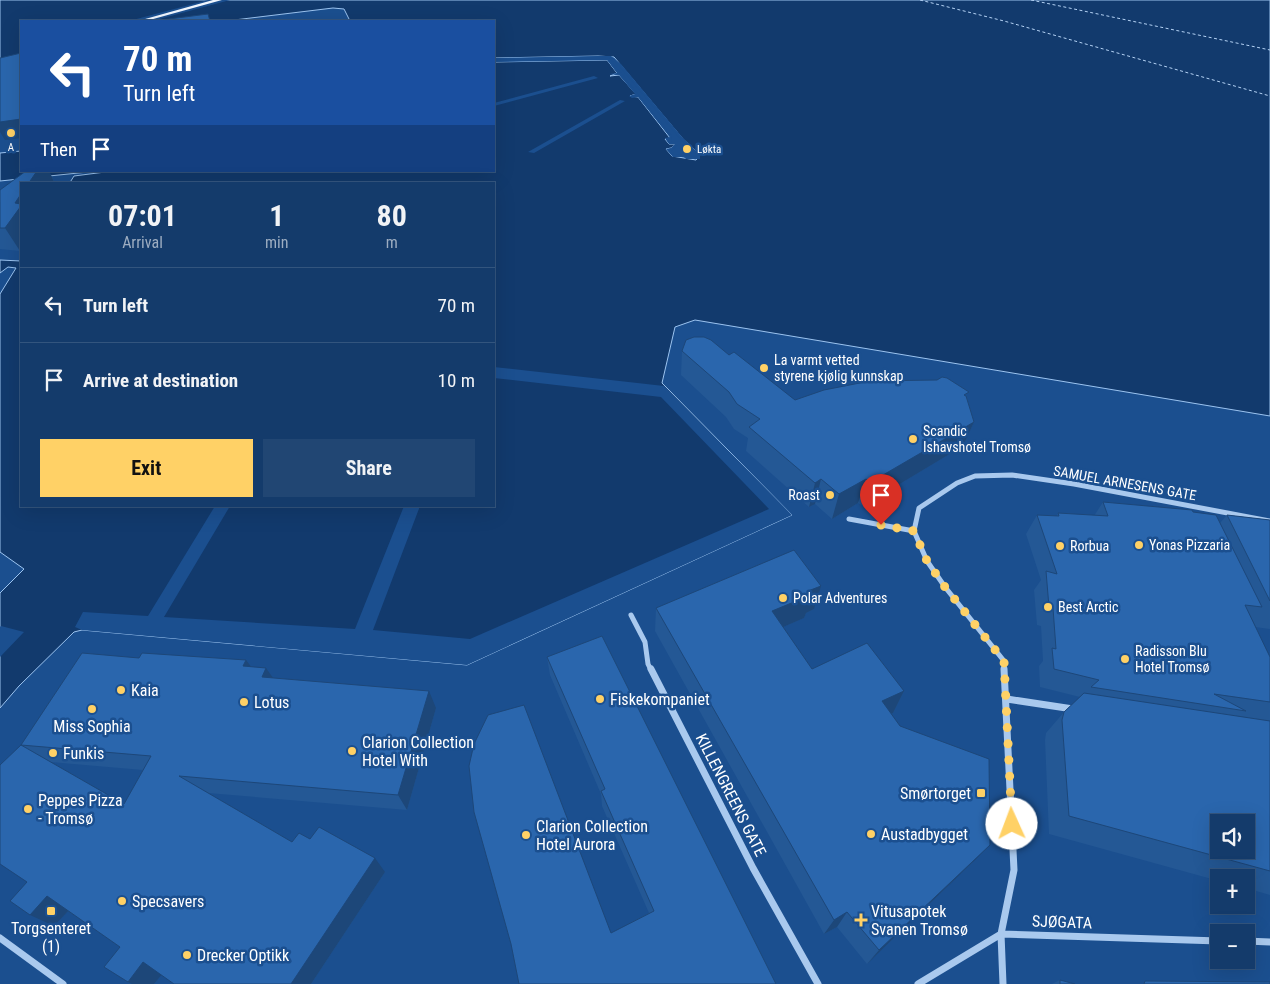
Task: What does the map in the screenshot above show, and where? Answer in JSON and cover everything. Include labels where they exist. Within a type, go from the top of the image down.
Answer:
[{"type":"main road","points":[[145,20],[220,0]]},
{"type":"street","name":"SAMUEL ARNESENS GATE","points":[[914,531],[919,508],[957,483],[975,476],[1018,475],[1270,521]]},
{"type":"street","points":[[1192,506],[1196,513]]},
{"type":"street","points":[[849,519],[914,531],[927,561],[945,587],[1004,661],[1014,870],[1001,934],[1002,984]]},
{"type":"street","name":"KILLENGREENS GATE","points":[[631,615],[645,642],[648,664],[753,868],[818,984]]},
{"type":"street","points":[[1007,699],[1084,711]]},
{"type":"street","points":[[918,984],[1001,934]]},
{"type":"street","name":"SJØGATA","points":[[1001,934],[1210,941]]},
{"type":"street","points":[[0,938],[63,984]]},
{"type":"street","points":[[1255,942],[1270,942]]},
{"type":"water","points":[[0,0],[1270,0],[1270,416],[695,320],[675,327],[662,383],[792,515],[467,665],[82,630],[74,632],[19,686],[0,708],[0,593],[24,569],[0,552],[0,294],[16,268],[8,267],[0,273],[0,260],[20,261],[20,507],[495,507],[495,182],[70,182],[74,176],[105,172],[495,172],[495,62],[607,60],[617,73],[610,76],[619,75],[636,94],[630,96],[638,97],[670,138],[665,139],[669,144],[676,144],[666,149],[672,156],[696,160],[700,155],[683,139],[614,57],[495,58],[495,20],[350,20],[344,9],[333,8],[234,20],[20,20],[20,64],[0,62]]},
{"type":"water","points":[[20,151],[20,172],[88,172],[0,181],[0,153]]},
{"type":"pier","points":[[208,0],[230,0],[156,20],[133,20]]},
{"type":"pier","points":[[611,56],[621,64],[683,138],[700,155],[700,159],[673,157],[666,149],[671,148],[675,144],[669,144],[665,138],[670,137],[638,97],[632,98],[629,96],[635,94],[619,75],[609,74],[617,73],[607,60],[495,62],[495,58]],"holes":[[[609,58],[619,66],[681,140],[698,157],[674,154],[671,151],[678,145],[678,142],[671,142],[672,136]]]},
{"type":"pier","points":[[594,76],[598,78],[495,106],[495,103]]},
{"type":"pier","points":[[620,100],[625,101],[534,153],[528,152]]},
{"type":"pier","points":[[495,367],[664,386],[792,515],[467,665],[82,630],[75,627],[83,612],[148,616],[214,507],[229,507],[164,617],[355,629],[404,507],[420,507],[373,630],[470,639],[769,509],[661,397],[495,378]]},
{"type":"pier","points":[[0,627],[24,632],[0,657]]},
{"type":"building","points":[[208,14],[210,20],[161,20]]},
{"type":"building","points":[[20,53],[20,119],[0,122],[0,58]]},
{"type":"building","points":[[25,172],[36,172],[29,182],[20,182],[20,196],[15,203],[20,204],[20,207],[5,228],[0,228],[0,190]]},
{"type":"building","points":[[694,337],[704,337],[711,340],[729,355],[734,352],[795,400],[824,390],[870,381],[937,380],[942,377],[947,378],[969,392],[964,395],[966,396],[974,422],[871,482],[866,479],[839,494],[821,479],[815,483],[749,427],[760,419],[737,404],[729,392],[682,351],[686,340]]},
{"type":"building","points":[[1103,502],[1192,510],[1193,512],[1216,515],[1262,607],[1245,605],[1270,657],[1270,702],[1214,694],[1246,711],[1091,687],[1099,680],[1054,669],[1052,648],[1056,649],[1053,608],[1049,607],[1046,571],[1057,574],[1037,515],[1059,516],[1058,513],[1108,516]]},
{"type":"building","points":[[1227,515],[1270,520],[1270,601]]},
{"type":"building","points":[[794,550],[821,586],[808,591],[811,595],[772,611],[812,669],[867,643],[904,691],[882,701],[900,726],[989,759],[990,845],[879,950],[847,912],[834,920],[656,608]]},
{"type":"building","points":[[602,636],[776,984],[519,984],[511,944],[474,812],[469,766],[474,744],[488,715],[524,705],[611,933],[654,911],[601,791],[605,789],[547,657]]},
{"type":"building","points":[[82,653],[139,658],[142,653],[246,660],[243,666],[266,668],[262,677],[429,691],[398,795],[179,776],[292,842],[299,833],[310,839],[319,827],[375,858],[291,984],[174,984],[143,962],[128,982],[104,967],[120,947],[47,896],[30,915],[10,901],[27,882],[0,864],[0,765],[21,745]],"holes":[[[21,745],[151,756],[124,804]]]},
{"type":"building","points":[[1084,693],[1270,721],[1270,871],[1226,859],[1255,859],[1255,814],[1210,814],[1210,855],[1069,816],[1062,720],[1064,712]]},
{"type":"building","points":[[1060,980],[1075,984],[1060,984]]},
{"type":"building","points":[[1145,981],[1270,982],[1270,984],[1144,984]]},
{"type":"ferry route","points":[[920,0],[1004,21],[1270,96]]},
{"type":"ferry route","points":[[1031,0],[1270,50]]},
{"type":"place","name":"A","points":[[11,133]]},
{"type":"place","name":"Løkta","points":[[687,149]]},
{"type":"place","name":"La varmt vetted styrene kjølig kunnskap","points":[[764,368]]},
{"type":"place","name":"Scandic Ishavshotel Tromsø","points":[[913,439]]},
{"type":"place","name":"Roast","points":[[830,495]]},
{"type":"place","name":"Yonas Pizzaria","points":[[1139,545]]},
{"type":"place","name":"Rorbua","points":[[1060,546]]},
{"type":"place","name":"Polar Adventures","points":[[783,598]]},
{"type":"place","name":"Best Arctic","points":[[1048,607]]},
{"type":"place","name":"Radisson Blu Hotel Tromsø","points":[[1125,659]]},
{"type":"place","name":"Kaia","points":[[121,690]]},
{"type":"place","name":"Fiskekompaniet","points":[[600,699]]},
{"type":"place","name":"Lotus","points":[[244,702]]},
{"type":"place","name":"Miss Sophia","points":[[92,709]]},
{"type":"place","name":"Clarion Collection Hotel With","points":[[352,751]]},
{"type":"place","name":"Funkis","points":[[53,753]]},
{"type":"place","name":"Smørtorget","points":[[981,793]]},
{"type":"place","name":"Peppes Pizza - Tromsø","points":[[28,809]]},
{"type":"place","name":"Austadbygget","points":[[871,834]]},
{"type":"place","name":"Clarion Collection Hotel Aurora","points":[[526,835]]},
{"type":"place","name":"Specsavers","points":[[122,901]]},
{"type":"place","name":"Torgsenteret (1)","points":[[51,911]]},
{"type":"place","name":"Vitusapotek Svanen Tromsø","points":[[861,920]]},
{"type":"place","name":"Drecker Optikk","points":[[187,955]]},
{"type":"route","points":[[881,525],[914,531],[927,561],[945,587],[1004,661],[1012,824]]}]
